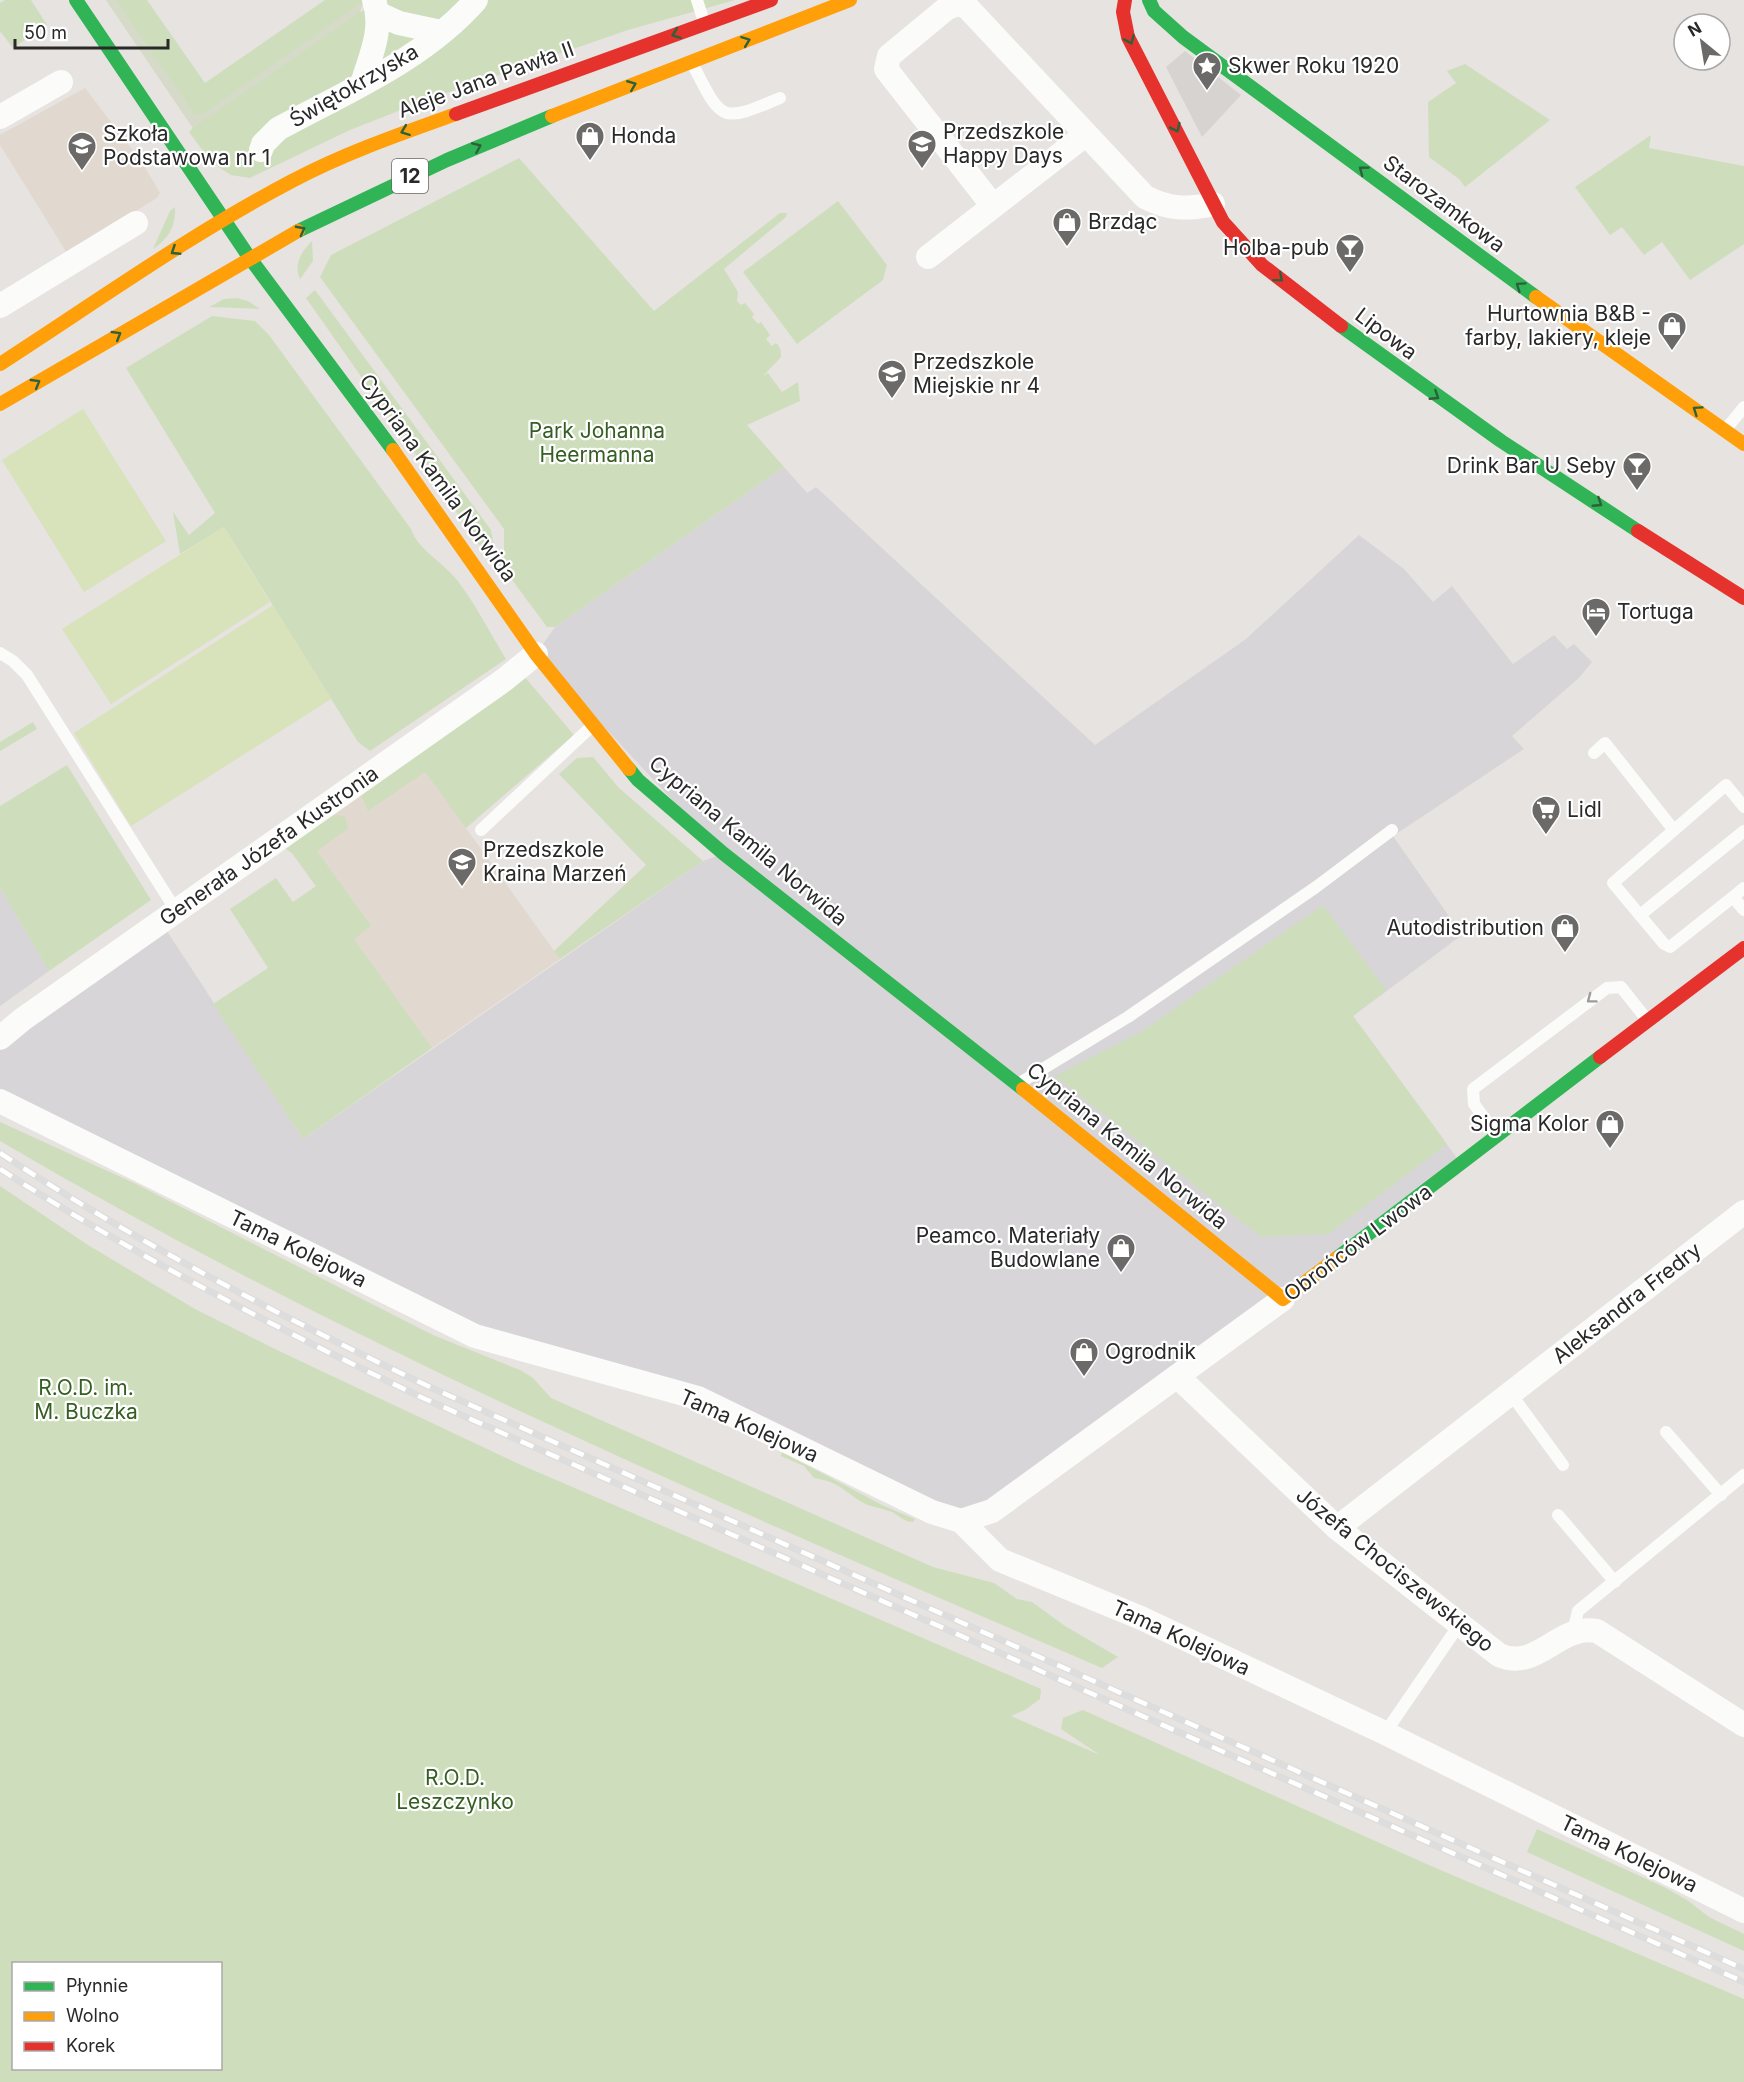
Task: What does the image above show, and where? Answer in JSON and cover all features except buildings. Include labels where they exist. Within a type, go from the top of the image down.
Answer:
[{"type":"street","name":"Cypriana Kamila Norwida","points":[[76,0],[249,257],[410,473],[536,654],[638,780],[724,854],[1017,1084],[1283,1299]]},
{"type":"street","name":"Świętokrzyska","points":[[261,150],[263,144],[278,129],[407,59],[476,0]]},
{"type":"street","name":"Aleje Jana Pawła II","points":[[224,219],[292,181],[356,150],[771,0]]},
{"type":"street","name":"12","points":[[0,404],[249,257],[428,168],[850,0]]},
{"type":"street","name":"Lipowa","points":[[1125,0],[1123,10],[1125,28],[1213,204],[1233,236],[1299,295],[1420,386],[1744,598]]},
{"type":"street","name":"Starozamkowa","points":[[1149,0],[1154,11],[1183,37],[1494,268],[1744,444]]},
{"type":"street","points":[[993,206],[886,69],[889,56],[947,8],[957,4],[967,7],[1144,197],[1162,206],[1178,209],[1213,204]]},
{"type":"street","points":[[376,7],[399,23],[441,32]]},
{"type":"street","points":[[362,84],[376,38],[376,7]]},
{"type":"street","points":[[1160,36],[1175,34],[1183,37]]},
{"type":"street","points":[[1149,49],[1150,76]]},
{"type":"street","points":[[0,117],[61,82]]},
{"type":"street","points":[[928,257],[1085,135]]},
{"type":"street","name":"12","points":[[0,364],[224,219]]},
{"type":"street","points":[[0,306],[136,223]]},
{"type":"street","name":"Generała Józefa Kustronia","points":[[0,1038],[23,1018],[177,912],[504,680],[536,654]]},
{"type":"street","name":"Obrońców Lwowa","points":[[961,1521],[992,1511],[1178,1377],[1499,1137],[1744,948]]},
{"type":"street","name":"Tama Kolejowa","points":[[0,1101],[475,1336],[698,1398],[932,1512],[961,1521],[1000,1560],[1141,1618],[1385,1733],[1744,1911]]},
{"type":"street","name":"Aleksandra Fredry","points":[[1337,1528],[1744,1212]]},
{"type":"street","name":"Józefa Chociszewskiego","points":[[1178,1377],[1337,1528],[1499,1655],[1518,1660],[1529,1658],[1573,1631]]},
{"type":"street","points":[[1573,1631],[1585,1629],[1597,1631],[1744,1725]]},
{"type":"lane","points":[[697,0],[704,24]]},
{"type":"lane","points":[[691,62],[713,102],[720,111],[730,116],[746,113],[780,98]]},
{"type":"lane","points":[[1725,430],[1744,407]]},
{"type":"lane","points":[[0,653],[13,661],[27,675],[177,912]]},
{"type":"lane","points":[[481,830],[593,726]]},
{"type":"lane","points":[[1594,753],[1605,743],[1673,829]]},
{"type":"lane","points":[[1744,807],[1726,786],[1673,829],[1613,883],[1664,944],[1670,947],[1744,888]]},
{"type":"lane","points":[[1017,1084],[1128,1017],[1316,887],[1392,830]]},
{"type":"lane","points":[[1640,915],[1744,831]]},
{"type":"lane","points":[[1733,897],[1744,910]]},
{"type":"lane","points":[[1499,1137],[1472,1099],[1473,1089],[1477,1085],[1611,985],[1625,990],[1649,1022]]},
{"type":"lane","points":[[1511,1394],[1563,1465]]},
{"type":"lane","points":[[1666,1432],[1721,1495]]},
{"type":"lane","points":[[1573,1631],[1578,1611],[1744,1475]]},
{"type":"lane","points":[[1558,1515],[1615,1581]]},
{"type":"lane","points":[[1385,1733],[1459,1625]]},
{"type":"shaded area","name":"Skwer Roku 1920","points":[[1185,51],[1241,95],[1202,137],[1166,67]]},
{"type":"shaded area","name":"Szkoła Podstawowa nr 1","points":[[85,88],[143,164],[160,193],[157,198],[67,253],[0,145],[0,135]]},
{"type":"shaded area","points":[[784,467],[807,493],[816,487],[1095,745],[1246,639],[1359,535],[1404,569],[1433,602],[1452,586],[1513,664],[1554,635],[1567,649],[1574,644],[1592,662],[1579,678],[1512,736],[1524,749],[1393,836],[1462,935],[1353,1016],[1462,1165],[961,1521],[698,1398],[511,1348],[0,1101],[0,1038],[161,922],[303,1139],[703,861],[723,854],[536,654],[555,627]]},
{"type":"shaded area","points":[[412,745],[466,828],[560,959],[432,1048],[281,838]]},
{"type":"shaded area","points":[[0,888],[49,971],[0,1006]]},
{"type":"green space","points":[[5,0],[31,0],[47,25],[13,48],[0,31],[0,3]]},
{"type":"green space","points":[[106,0],[147,0],[205,83],[325,0],[363,0],[360,12],[388,0],[735,0],[628,30],[429,99],[350,130],[250,178],[231,175],[206,155],[189,132],[193,128]]},
{"type":"green space","points":[[106,0],[116,0],[195,115],[201,115],[364,1],[359,13],[193,128]]},
{"type":"green space","points":[[1465,64],[1550,120],[1465,187],[1459,179],[1429,157],[1428,102],[1456,83],[1447,71]]},
{"type":"green space","points":[[1651,135],[1649,148],[1744,166],[1744,244],[1690,280],[1662,242],[1644,255],[1622,227],[1610,235],[1575,187]]},
{"type":"green space","name":"Park Johanna Heermanna","points":[[519,158],[654,311],[780,213],[787,213],[786,217],[724,269],[738,292],[737,301],[741,305],[745,303],[754,314],[752,317],[758,324],[761,322],[770,335],[766,339],[772,346],[776,343],[780,348],[781,357],[763,376],[768,373],[782,392],[798,382],[800,401],[747,425],[784,467],[555,627],[547,627],[504,569],[504,529],[320,277],[331,255]]},
{"type":"green space","points":[[838,201],[887,265],[883,280],[797,344],[743,272]]},
{"type":"green space","points":[[175,207],[170,231],[153,249],[170,211]]},
{"type":"green space","points":[[312,241],[313,261],[300,279],[298,263]]},
{"type":"green space","points":[[315,290],[491,530],[494,547],[485,553],[306,298]]},
{"type":"green space","points":[[237,298],[248,301],[260,309],[209,307],[224,299]]},
{"type":"green space","points":[[212,316],[255,321],[269,335],[419,543],[464,589],[506,659],[370,751],[358,742],[224,527],[180,554],[173,512],[189,535],[215,513],[126,368]]},
{"type":"green space","points":[[83,409],[166,541],[84,592],[2,460]]},
{"type":"green space","points":[[224,527],[270,602],[111,704],[62,629]]},
{"type":"green space","points":[[273,605],[331,699],[131,826],[74,733]]},
{"type":"green space","points":[[524,676],[574,735],[466,828],[425,772],[368,811],[360,793]]},
{"type":"green space","points":[[33,722],[37,729],[0,751],[0,742]]},
{"type":"green space","points":[[593,757],[619,788],[703,861],[560,959],[554,951],[646,865],[559,774],[577,758]]},
{"type":"green space","points":[[67,765],[151,900],[49,971],[0,888],[0,806]]},
{"type":"green space","points":[[336,815],[344,816],[349,828],[317,851],[371,926],[354,939],[432,1048],[303,1139],[213,1004],[268,968],[230,909],[276,878],[293,902],[316,886],[293,854],[283,847],[319,820]]},
{"type":"green space","points":[[1323,905],[1386,990],[1353,1016],[1447,1144],[1328,1234],[1261,1237],[1055,1076],[1141,1032]]},
{"type":"green space","points":[[0,1122],[134,1183],[433,1335],[520,1370],[533,1378],[551,1398],[933,1567],[994,1583],[1017,1599],[1032,1602],[1065,1626],[1118,1657],[1102,1668],[682,1485],[405,1356],[268,1288],[0,1141]]},
{"type":"green space","name":"R.O.D. Leszczynko","points":[[0,1186],[88,1245],[195,1309],[279,1351],[519,1464],[1041,1689],[1040,1699],[1025,1710],[1011,1716],[1100,1755],[1061,1729],[1063,1718],[1083,1710],[1431,1866],[1744,1999],[1744,2082],[0,2082]]},
{"type":"green space","points":[[782,1452],[884,1506],[915,1519],[913,1522],[907,1521],[892,1512],[864,1503],[834,1484],[814,1478],[804,1466],[781,1456]]},
{"type":"green space","points":[[1537,1829],[1664,1887],[1687,1900],[1709,1917],[1744,1934],[1744,1951],[1527,1852]]},
{"type":"railway","points":[[0,1153],[104,1218],[212,1278],[432,1388],[1744,1969]]},
{"type":"railway","points":[[0,1169],[103,1232],[208,1290],[423,1398],[1744,1982]]},
{"type":"traffic: fast","points":[[76,0],[249,257],[393,450]]},
{"type":"traffic: fast","points":[[1149,0],[1154,11],[1183,37],[1536,297]]},
{"type":"traffic: fast","points":[[298,231],[447,160],[552,116]]},
{"type":"traffic: fast","points":[[1341,326],[1501,441],[1638,531]]},
{"type":"traffic: fast","points":[[629,769],[638,780],[724,854],[1023,1089]]},
{"type":"traffic: fast","points":[[1337,1258],[1600,1057]]},
{"type":"traffic: slow","points":[[552,116],[850,0]]},
{"type":"traffic: slow","points":[[0,364],[217,223],[292,181],[373,144],[456,114]]},
{"type":"traffic: slow","points":[[0,404],[298,231]]},
{"type":"traffic: slow","points":[[1536,297],[1744,444]]},
{"type":"traffic: slow","points":[[393,450],[536,654],[629,769]]},
{"type":"traffic: slow","points":[[1023,1089],[1283,1299],[1337,1258]]},
{"type":"traffic: jam","points":[[456,114],[771,0]]},
{"type":"traffic: jam","points":[[1125,0],[1123,12],[1128,37],[1223,222],[1262,265],[1341,326]]},
{"type":"traffic: jam","points":[[1638,531],[1744,598]]},
{"type":"traffic: jam","points":[[1600,1057],[1744,948]]},
{"type":"place","name":"Skwer Roku 1920","points":[[1207,92]]},
{"type":"place","name":"Honda","points":[[590,162]]},
{"type":"place","name":"Przedszkole Happy Days","points":[[922,170]]},
{"type":"place","name":"Szkoła Podstawowa nr 1","points":[[82,172]]},
{"type":"place","name":"Brzdąc","points":[[1067,248]]},
{"type":"place","name":"Holba-pub","points":[[1350,274]]},
{"type":"place","name":"Hurtownia B&B - farby, lakiery, kleje","points":[[1672,352]]},
{"type":"place","name":"Przedszkole Miejskie nr 4","points":[[892,400]]},
{"type":"place","name":"Drink Bar U Seby","points":[[1637,492]]},
{"type":"place","name":"Tortuga","points":[[1596,638]]},
{"type":"place","name":"Lidl","points":[[1546,836]]},
{"type":"place","name":"Przedszkole Kraina Marzeń","points":[[462,888]]},
{"type":"place","name":"Autodistribution","points":[[1565,954]]},
{"type":"place","name":"Sigma Kolor","points":[[1610,1150]]},
{"type":"place","name":"Peamco. Materiały Budowlane","points":[[1121,1274]]},
{"type":"place","name":"Ogrodnik","points":[[1084,1378]]},
{"type":"park label","name":"R.O.D. im. M. Buczka","points":[[86,1400]]}]
